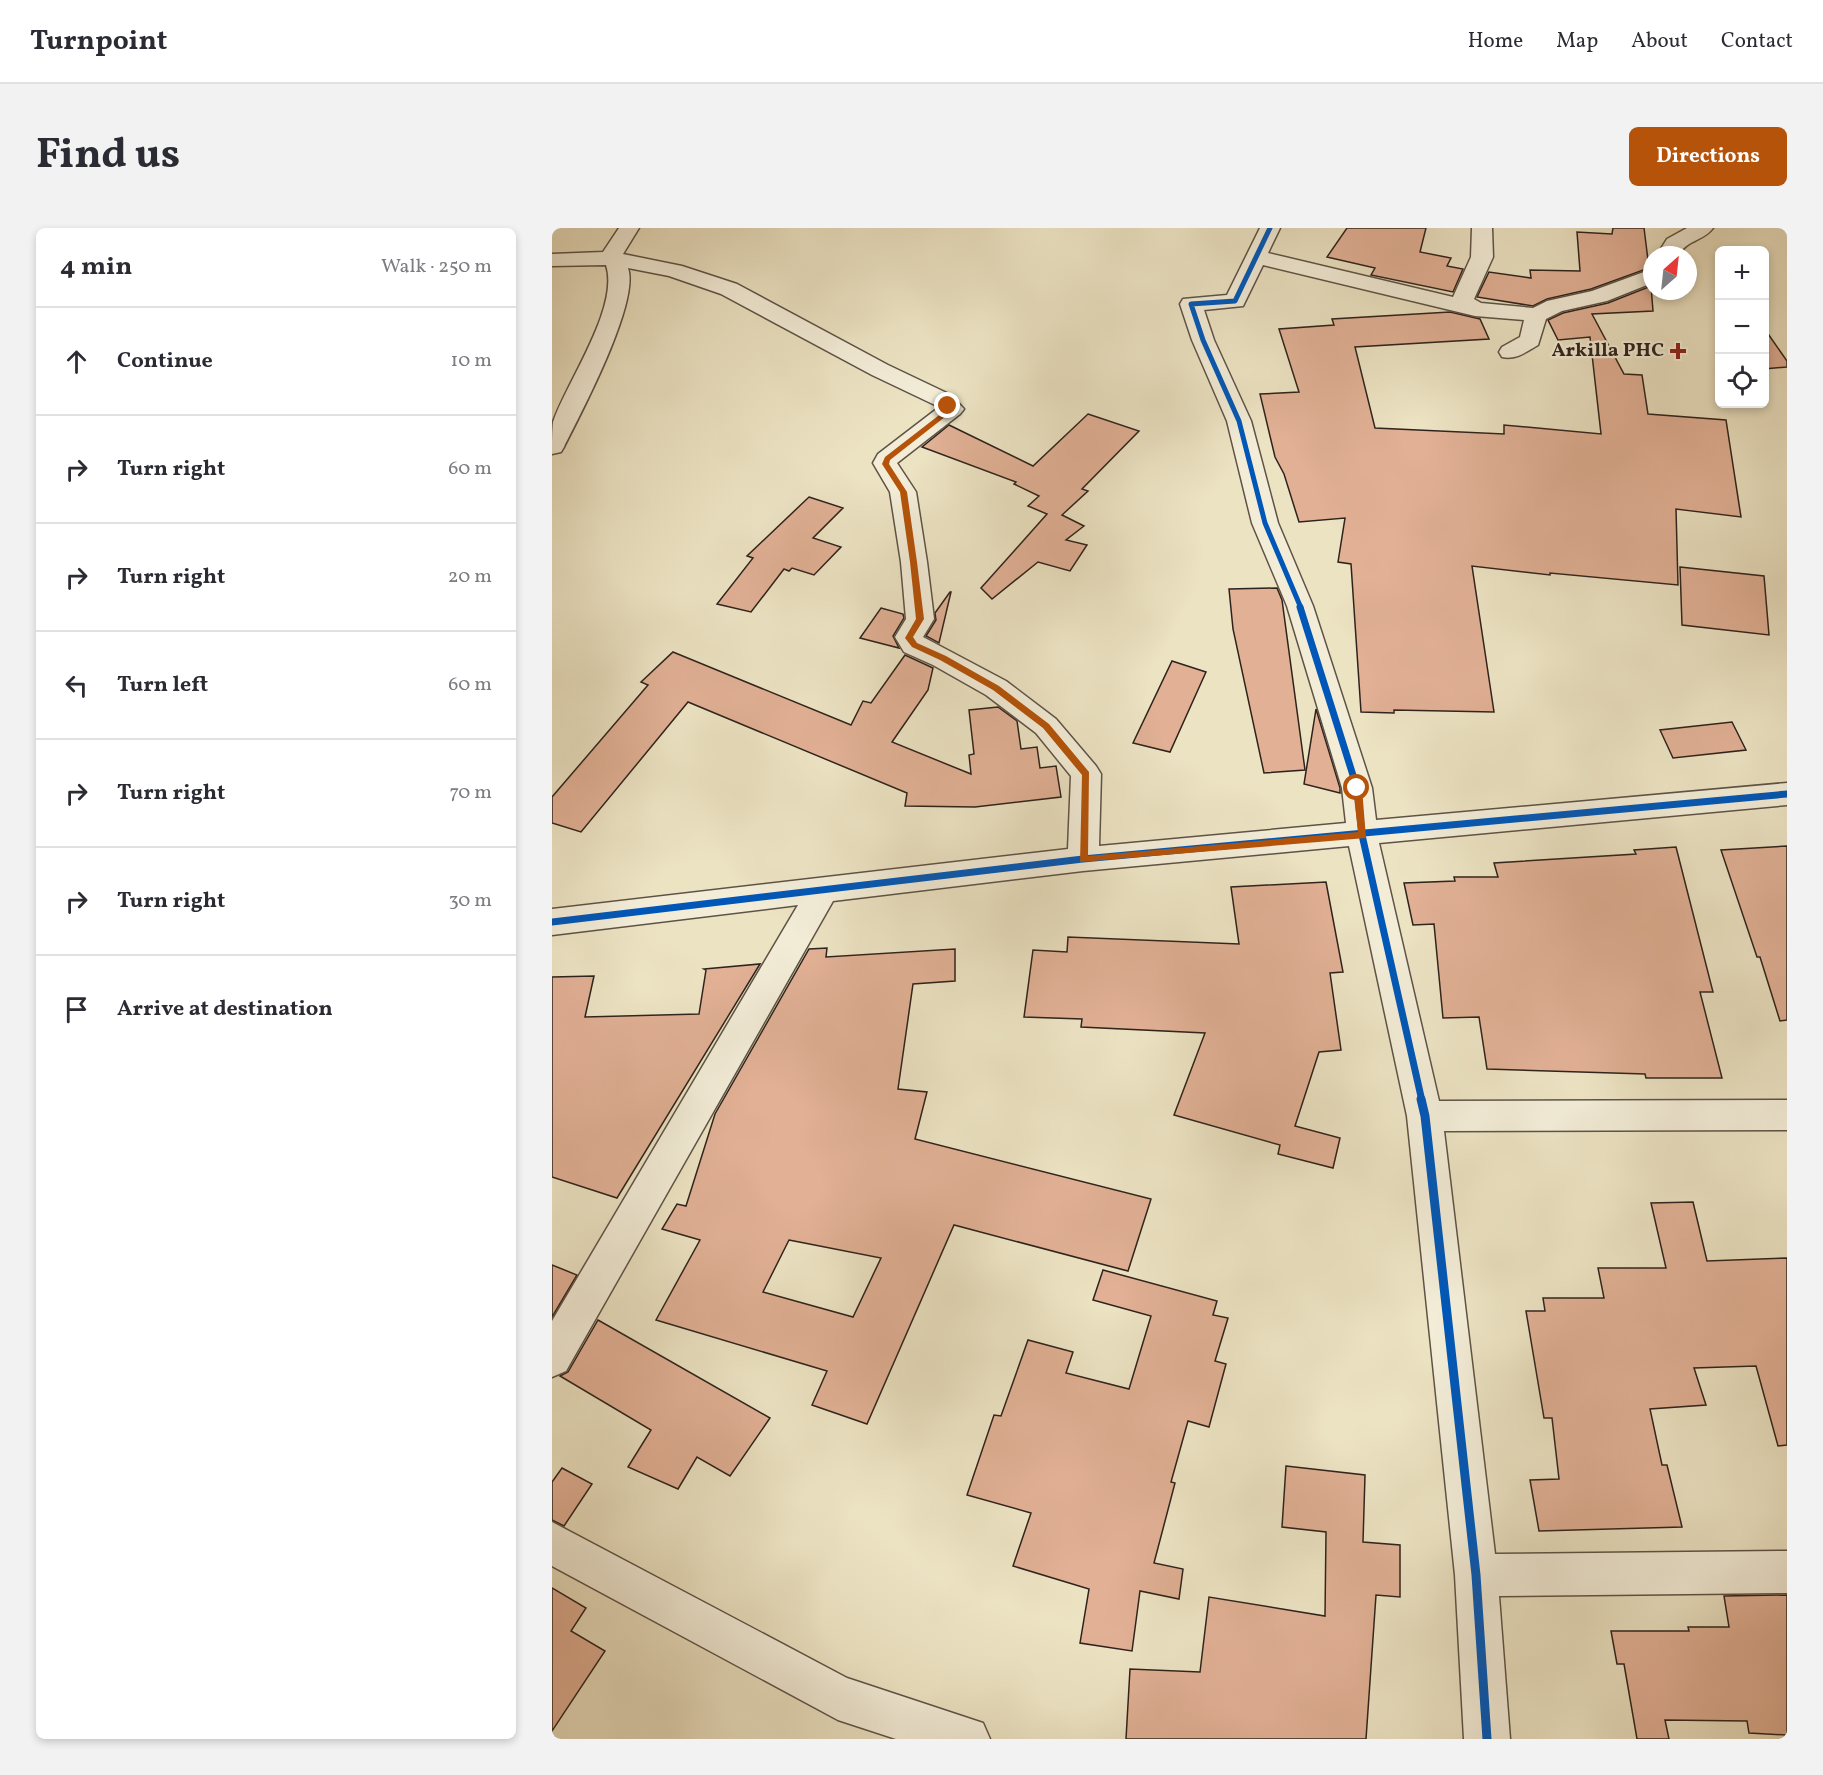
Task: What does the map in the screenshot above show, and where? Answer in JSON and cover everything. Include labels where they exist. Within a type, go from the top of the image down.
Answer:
[{"type":"street","points":[[613,259],[629,228]]},
{"type":"street","points":[[1270,228],[1235,301],[1191,304],[1203,340],[1239,421],[1265,523],[1300,606],[1357,788],[1362,835],[1425,1116],[1476,1575],[1487,1739]]},
{"type":"street","points":[[1475,309],[1462,301],[1482,257],[1482,228]]},
{"type":"street","points":[[1672,246],[1674,243],[1703,228]]},
{"type":"street","points":[[1257,257],[1475,309],[1536,315],[1555,306],[1599,296],[1643,279]]},
{"type":"street","points":[[552,447],[597,354],[605,331],[619,287],[619,267],[613,259]]},
{"type":"street","points":[[552,260],[613,259],[674,271],[729,289],[880,370],[943,400],[952,409],[887,459],[885,464],[903,492],[914,562],[920,619],[909,638],[914,645],[985,680],[1046,726],[1086,774],[1083,860]]},
{"type":"street","points":[[1510,352],[1530,340],[1536,315]]},
{"type":"street","points":[[552,922],[1083,860],[1787,794]]},
{"type":"street","points":[[552,1358],[824,889]]},
{"type":"street","points":[[1425,1116],[1787,1115]]},
{"type":"street","points":[[552,1543],[838,1698],[967,1739]]},
{"type":"street","points":[[1476,1575],[1787,1572]]},
{"type":"building","points":[[1347,228],[1426,228],[1420,252],[1451,258],[1447,266],[1463,269],[1453,292],[1371,275],[1375,268],[1327,257]]},
{"type":"building","points":[[1613,228],[1644,228],[1646,246],[1643,246],[1643,270],[1591,289],[1547,299],[1533,306],[1477,297],[1489,272],[1531,278],[1530,270],[1580,271],[1577,232],[1612,234]]},
{"type":"building","points":[[1643,289],[1643,300],[1652,300],[1653,311],[1592,314],[1624,374],[1642,375],[1648,414],[1726,420],[1741,517],[1676,509],[1678,585],[1472,566],[1494,712],[1394,710],[1394,713],[1361,712],[1351,564],[1338,562],[1345,518],[1299,522],[1284,474],[1275,457],[1260,394],[1299,392],[1279,329],[1334,325],[1332,319],[1450,312],[1480,319],[1489,339],[1355,347],[1375,428],[1504,434],[1504,425],[1601,434],[1590,337],[1558,340],[1548,320],[1563,313],[1608,303]]},
{"type":"building","points":[[1769,335],[1787,361],[1787,367],[1769,369]]},
{"type":"building","points":[[1088,414],[1139,431],[1082,489],[1088,491],[1062,515],[1084,526],[1066,540],[1087,545],[1070,571],[1038,562],[992,599],[981,588],[1047,514],[1028,506],[1039,496],[1014,484],[1016,482],[922,447],[949,425],[1033,466]]},
{"type":"building","points":[[809,497],[843,508],[813,538],[841,547],[814,575],[792,568],[789,571],[784,569],[751,612],[717,604],[753,558],[747,556]]},
{"type":"building","points":[[1680,567],[1764,576],[1769,635],[1682,625]]},
{"type":"building","points":[[1277,588],[1282,600],[1305,770],[1264,773],[1233,629],[1229,589]]},
{"type":"building","points":[[950,592],[939,643],[926,636],[936,620],[935,613]]},
{"type":"building","points":[[881,608],[903,614],[904,618],[893,636],[899,648],[860,638]]},
{"type":"building","points":[[673,652],[851,725],[863,701],[871,703],[905,655],[933,668],[928,690],[892,742],[971,774],[969,755],[974,754],[969,710],[998,707],[1017,721],[1021,749],[1037,747],[1040,768],[1056,766],[1061,797],[975,807],[905,806],[907,793],[688,702],[581,832],[552,823],[552,797],[648,685],[641,682]]},
{"type":"building","points":[[1172,661],[1206,672],[1170,752],[1133,743]]},
{"type":"building","points":[[1316,709],[1340,788],[1340,793],[1304,784]]},
{"type":"building","points":[[1732,722],[1746,750],[1673,758],[1660,730]]},
{"type":"building","points":[[1787,846],[1787,1020],[1780,1021],[1760,957],[1757,957],[1721,850]]},
{"type":"building","points":[[1676,847],[1713,992],[1700,992],[1722,1078],[1646,1078],[1645,1074],[1487,1069],[1479,1017],[1443,1018],[1434,924],[1413,925],[1404,883],[1455,881],[1454,877],[1498,877],[1494,863],[1636,854],[1634,850]]},
{"type":"building","points":[[1326,882],[1343,972],[1330,973],[1341,1050],[1319,1052],[1295,1126],[1340,1138],[1333,1168],[1278,1154],[1280,1145],[1174,1115],[1205,1033],[1081,1027],[1082,1019],[1024,1017],[1033,950],[1067,952],[1068,937],[1239,944],[1231,887]]},
{"type":"building","points":[[827,948],[826,957],[955,949],[955,981],[913,984],[898,1089],[927,1092],[915,1139],[1151,1199],[1128,1271],[954,1225],[867,1424],[812,1405],[827,1371],[656,1320],[700,1240],[662,1229],[677,1204],[686,1206],[715,1114],[809,949]],"holes":[[[789,1240],[881,1258],[853,1317],[763,1292]]]},
{"type":"building","points":[[760,964],[617,1198],[552,1177],[552,977],[594,976],[585,1017],[699,1014],[706,970],[704,969]]},
{"type":"building","points":[[1693,1202],[1707,1261],[1787,1258],[1787,1445],[1778,1446],[1756,1366],[1694,1368],[1706,1405],[1650,1409],[1662,1465],[1667,1465],[1682,1527],[1539,1531],[1530,1480],[1559,1479],[1552,1418],[1544,1418],[1526,1311],[1545,1311],[1543,1298],[1604,1298],[1598,1268],[1666,1268],[1651,1203]]},
{"type":"building","points":[[552,1265],[577,1275],[552,1317]]},
{"type":"building","points":[[1103,1270],[1217,1301],[1213,1315],[1228,1318],[1215,1361],[1226,1364],[1209,1427],[1188,1421],[1171,1482],[1175,1483],[1154,1563],[1183,1569],[1179,1599],[1140,1591],[1132,1651],[1080,1643],[1089,1589],[1013,1566],[1031,1513],[967,1495],[994,1415],[1001,1416],[1028,1340],[1073,1352],[1066,1373],[1129,1389],[1151,1316],[1093,1300]]},
{"type":"building","points":[[598,1320],[770,1418],[730,1476],[697,1457],[678,1489],[628,1467],[651,1430],[560,1376],[568,1372]]},
{"type":"building","points":[[1286,1466],[1365,1475],[1363,1542],[1400,1545],[1400,1597],[1376,1595],[1366,1739],[1126,1739],[1130,1669],[1200,1672],[1209,1597],[1325,1616],[1326,1532],[1282,1527]]},
{"type":"building","points":[[562,1468],[592,1484],[564,1526],[552,1520],[552,1482]]},
{"type":"building","points":[[552,1588],[586,1608],[571,1631],[605,1651],[552,1731]]},
{"type":"building","points":[[1787,1595],[1787,1735],[1749,1733],[1747,1721],[1665,1720],[1669,1739],[1637,1739],[1624,1664],[1617,1664],[1611,1631],[1689,1631],[1688,1627],[1729,1627],[1724,1596]]},
{"type":"cycle path","points":[[1270,228],[1235,301],[1191,304],[1203,340],[1239,421],[1265,523],[1300,606],[1357,788],[1362,835],[1425,1116],[1476,1575],[1487,1739]]},
{"type":"cycle path","points":[[552,922],[1083,859],[1787,794]]},
{"type":"place","name":"Arkilla PHC","points":[[1678,351]]},
{"type":"route","points":[[948,406],[952,409],[887,459],[885,464],[903,492],[914,562],[920,619],[909,638],[914,645],[985,680],[1046,726],[1086,774],[1083,860],[1362,835],[1357,788]]}]
